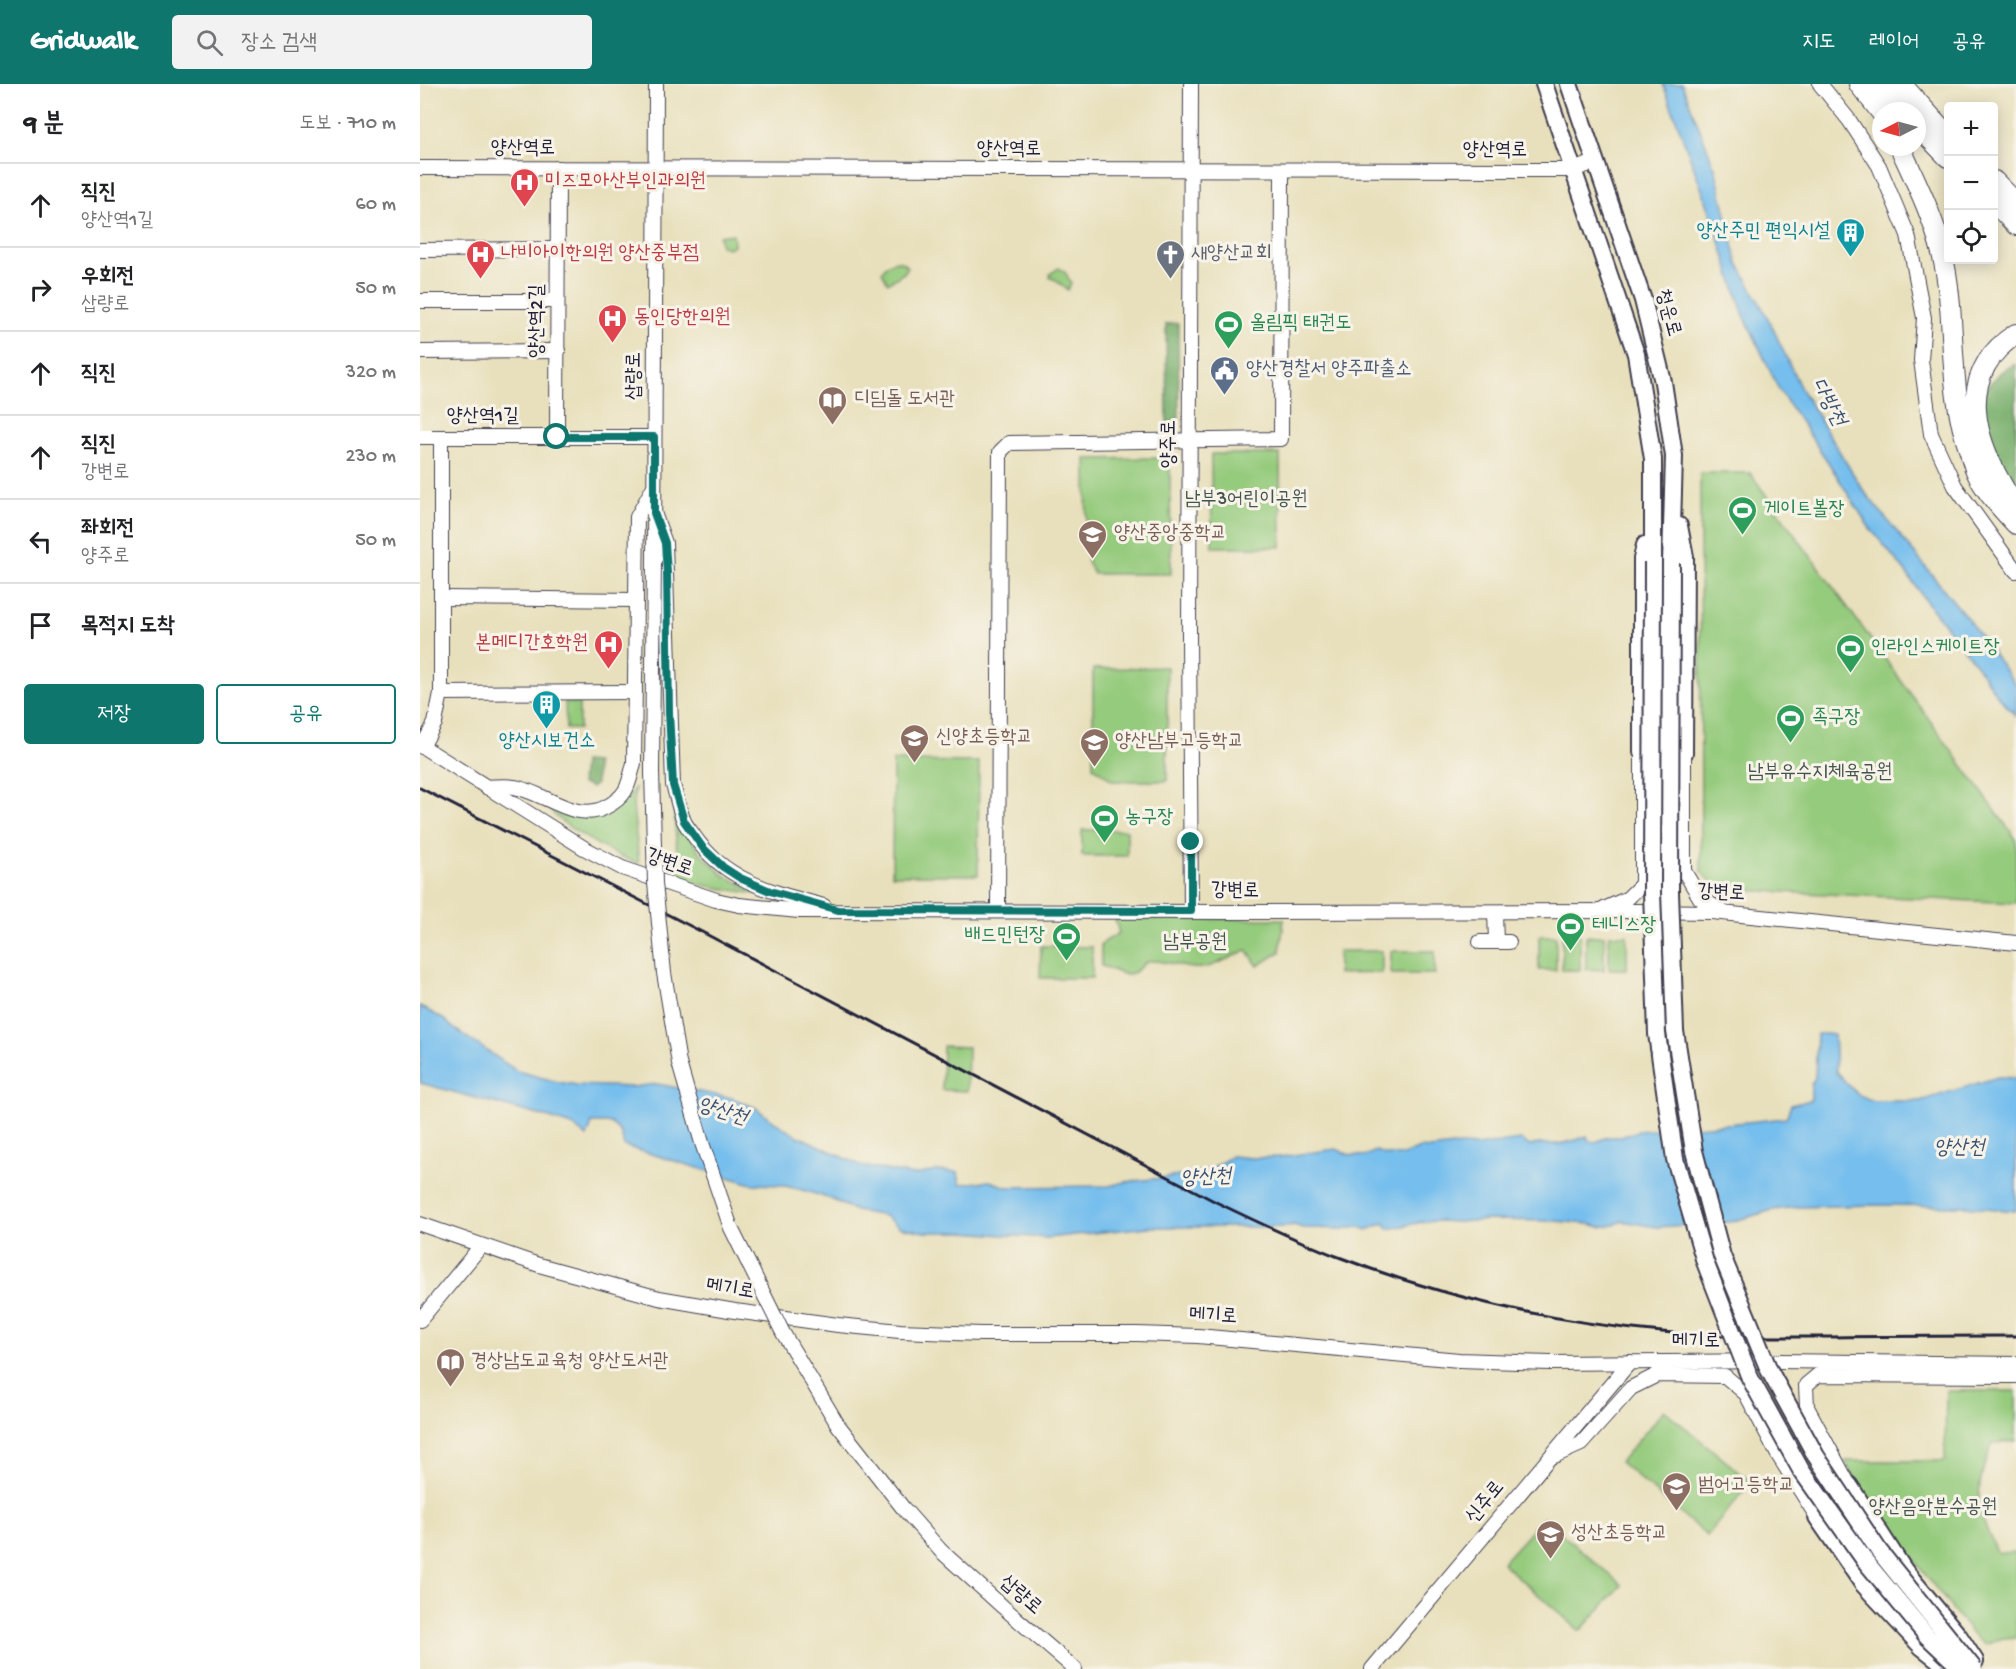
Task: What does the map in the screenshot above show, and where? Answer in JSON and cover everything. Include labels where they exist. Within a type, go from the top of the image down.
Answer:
[{"type":"highway","points":[[1859,84],[1873,102]]},
{"type":"highway","points":[[1878,84],[1895,102]]},
{"type":"highway","points":[[1901,84],[1944,132]]},
{"type":"highway","points":[[1926,134],[1947,156]]},
{"type":"highway","points":[[1904,156],[1929,210],[1942,253],[1948,289],[1956,400],[1965,440],[1979,477],[2016,524]]},
{"type":"highway","points":[[1998,176],[2016,192]]},
{"type":"highway","points":[[1998,185],[2016,203]]},
{"type":"highway","points":[[1998,206],[2016,225]]},
{"type":"highway","points":[[2016,334],[2006,340],[1986,364],[1978,381],[1975,416],[1987,456],[2009,498],[2016,505]]},
{"type":"main road","name":"청운로","points":[[1544,84],[1636,354],[1653,459],[1652,892],[1657,1034],[1675,1158],[1704,1262],[1750,1378],[1796,1460],[1866,1562],[1927,1636],[1962,1669]]},
{"type":"main road","name":"청운로","points":[[1569,84],[1643,300],[1663,382],[1674,456],[1671,563],[1670,892],[1675,1031],[1694,1152],[1722,1256],[1769,1370],[1816,1456],[1879,1551],[1974,1669]]},
{"type":"main road","points":[[1673,495],[1685,557],[1684,753]]},
{"type":"main road","points":[[1642,752],[1642,559],[1654,503]]},
{"type":"main road","points":[[1849,1485],[1904,1570],[1958,1635],[1981,1669]]},
{"type":"main road","points":[[1817,1517],[1863,1584],[1922,1647],[1950,1669]]},
{"type":"street","name":"삽량로","points":[[656,84],[652,772],[655,883],[664,973],[679,1063],[702,1143],[731,1228],[783,1333],[838,1425],[903,1509],[941,1551],[1075,1669]]},
{"type":"street","name":"양주로","points":[[1191,84],[1189,440],[1191,911]]},
{"type":"street","points":[[1820,84],[1849,120],[1879,166],[1908,235],[1924,318],[1921,360],[1931,434],[1955,486],[2016,572]]},
{"type":"street","name":"양산역로","points":[[420,168],[1572,170],[1596,162]]},
{"type":"street","name":"양산역2길","points":[[557,437],[558,168]]},
{"type":"street","points":[[998,911],[1000,452],[1009,443],[1281,439],[1282,170]]},
{"type":"street","points":[[420,250],[558,249]]},
{"type":"street","points":[[420,301],[551,301]]},
{"type":"street","points":[[420,352],[558,351]]},
{"type":"street","name":"양산역1길","points":[[420,437],[654,437]]},
{"type":"street","points":[[421,746],[435,723],[441,693],[441,437]]},
{"type":"street","points":[[486,787],[515,786],[581,812],[597,812],[615,802],[627,789],[634,763],[637,517],[654,486]]},
{"type":"street","points":[[654,513],[665,543],[673,785],[684,821],[703,848],[723,867],[740,878],[770,891],[838,910]]},
{"type":"street","points":[[441,598],[635,600]]},
{"type":"street","points":[[441,693],[635,692]]},
{"type":"street","name":"강변로","points":[[421,746],[584,848],[622,868],[716,900],[759,908],[799,911],[1600,911],[1726,914],[2016,943]]},
{"type":"street","points":[[1600,911],[1628,898],[1642,884],[1642,752]]},
{"type":"street","points":[[1684,753],[1684,871],[1700,898],[1726,914]]},
{"type":"street","points":[[1479,942],[1502,942],[1495,912]]},
{"type":"street","name":"메기로","points":[[420,1224],[539,1265],[660,1298],[838,1325],[900,1331],[1198,1336],[1266,1340],[1459,1360],[1550,1363],[1779,1361],[2016,1364]]},
{"type":"street","points":[[420,1320],[481,1246]]},
{"type":"street","name":"신주로","points":[[1372,1669],[1630,1362]]},
{"type":"street","points":[[1549,1458],[1581,1444],[1631,1388],[1657,1375],[1725,1377],[1746,1394],[1778,1455],[1817,1517]]},
{"type":"street","points":[[1849,1485],[1807,1407],[1806,1385],[1818,1375],[2016,1376]]},
{"type":"green space","points":[[733,234],[734,245],[728,248],[721,246],[719,236]]},
{"type":"green space","points":[[898,261],[908,267],[904,273],[888,283],[882,272],[888,264]]},
{"type":"green space","points":[[1059,268],[1065,272],[1071,283],[1068,290],[1050,278],[1050,274]]},
{"type":"green space","points":[[1178,323],[1179,418],[1172,424],[1167,424],[1166,324]]},
{"type":"green space","points":[[2016,364],[2016,487],[2000,469],[1982,434],[1981,393],[2002,371]]},
{"type":"green space","name":"남부3어린이공원","points":[[1211,454],[1280,454],[1281,547],[1212,547]]},
{"type":"green space","points":[[1165,458],[1170,470],[1171,574],[1094,574],[1087,562],[1086,459]]},
{"type":"green space","name":"남부유수지체육공원","points":[[1700,473],[1750,473],[2016,839],[2016,903],[1720,889],[1701,872]]},
{"type":"green space","points":[[1167,667],[1167,781],[1113,781],[1093,766],[1093,669]]},
{"type":"green space","points":[[565,702],[579,703],[579,729],[566,729]]},
{"type":"green space","points":[[893,761],[979,762],[978,875],[892,875]]},
{"type":"green space","points":[[583,762],[596,763],[596,784],[591,788],[581,784]]},
{"type":"green space","points":[[635,787],[633,806],[639,863],[602,847],[572,829],[550,810],[545,802],[574,814],[626,801]]},
{"type":"green space","points":[[674,811],[699,851],[722,874],[759,894],[679,880]]},
{"type":"green space","name":"농구장","points":[[1082,830],[1127,830],[1127,856],[1082,856]]},
{"type":"green space","name":"남부공원","points":[[1115,919],[1284,919],[1280,952],[1258,966],[1247,950],[1207,967],[1194,968],[1152,961],[1146,962],[1135,972],[1128,974],[1101,966],[1101,944],[1119,933]]},
{"type":"green space","name":"테니스장","points":[[1562,935],[1580,935],[1580,970],[1562,970]]},
{"type":"green space","name":"테니스장","points":[[1609,935],[1627,935],[1627,969],[1609,969]]},
{"type":"green space","points":[[1539,936],[1556,936],[1556,970],[1539,970]]},
{"type":"green space","points":[[1586,936],[1604,936],[1604,970],[1586,969]]},
{"type":"green space","name":"배드민턴장","points":[[1041,946],[1092,947],[1092,978],[1040,978]]},
{"type":"green space","points":[[1338,951],[1382,951],[1382,973],[1338,974]]},
{"type":"green space","points":[[1391,951],[1435,951],[1435,974],[1391,974]]},
{"type":"green space","points":[[943,1046],[968,1047],[967,1091],[942,1090]]},
{"type":"green space","name":"양산음악분수공원","points":[[1946,1391],[2016,1391],[2016,1441],[1993,1443],[1982,1472],[1979,1497],[1984,1523],[1997,1551],[1999,1553],[2016,1552],[2016,1637],[2003,1638],[1985,1645],[1972,1634],[1864,1497],[1845,1461],[1945,1461]]},
{"type":"green space","points":[[1664,1410],[1751,1482],[1707,1536],[1620,1462]]},
{"type":"green space","points":[[1543,1518],[1622,1585],[1580,1631],[1502,1563]]},
{"type":"water","points":[[1663,84],[1682,84],[1715,168],[1737,261],[1770,322],[1801,389],[1863,490],[1967,618],[2016,685],[2016,716],[1995,693],[1978,667],[1869,527],[1779,390],[1743,313],[1712,217]]},
{"type":"water","name":"양산천","points":[[420,1006],[445,1020],[517,1071],[577,1085],[633,1087],[657,1084],[732,1098],[756,1108],[796,1135],[862,1166],[914,1175],[937,1171],[958,1172],[960,1184],[990,1181],[1007,1187],[1109,1186],[1209,1170],[1232,1156],[1280,1157],[1336,1149],[1350,1155],[1365,1156],[1376,1151],[1386,1155],[1403,1155],[1420,1148],[1476,1146],[1521,1140],[1530,1146],[1564,1143],[1587,1136],[1589,1141],[1596,1142],[1607,1137],[1621,1137],[1638,1131],[1786,1118],[1791,1105],[1811,1100],[1811,1084],[1815,1078],[1817,1034],[1834,1034],[1836,1072],[1857,1094],[1873,1101],[1920,1101],[1998,1077],[2016,1078],[2016,1211],[1964,1206],[1798,1207],[1773,1210],[1731,1222],[1657,1227],[1622,1221],[1600,1227],[1555,1221],[1490,1220],[1422,1222],[1389,1229],[1384,1223],[1367,1230],[1360,1227],[1303,1228],[1294,1225],[1281,1227],[1148,1227],[1047,1238],[963,1232],[925,1232],[899,1227],[885,1216],[856,1211],[831,1199],[806,1191],[781,1185],[752,1184],[624,1146],[621,1133],[611,1123],[592,1123],[587,1137],[572,1125],[420,1083]]},
{"type":"railway","points":[[420,788],[700,931],[1216,1202],[1305,1243],[1375,1270],[1496,1305],[1620,1328],[1704,1335],[1767,1337],[2016,1336]]},
{"type":"place","name":"미즈모아산부인과의원","points":[[524,208]]},
{"type":"place","name":"양산주민 편익시설","points":[[1851,258]]},
{"type":"place","name":"나비아이한의원 양산중부점","points":[[480,280]]},
{"type":"place","name":"새양산교회","points":[[1170,280]]},
{"type":"place","name":"동인당한의원","points":[[613,344]]},
{"type":"place","name":"올림픽 태권도","points":[[1229,350]]},
{"type":"place","name":"양산경찰서 양주파출소","points":[[1225,396]]},
{"type":"place","name":"디딤돌 도서관","points":[[833,426]]},
{"type":"place","name":"게이트볼장","points":[[1743,536]]},
{"type":"place","name":"양산중앙중학교","points":[[1093,560]]},
{"type":"place","name":"본메디간호학원","points":[[609,670]]},
{"type":"place","name":"인라인스케이트장","points":[[1850,674]]},
{"type":"place","name":"양산시보건소","points":[[547,730]]},
{"type":"place","name":"족구장","points":[[1791,744]]},
{"type":"place","name":"신양초등학교","points":[[915,764]]},
{"type":"place","name":"양산남부고등학교","points":[[1094,768]]},
{"type":"place","name":"농구장","points":[[1104,844]]},
{"type":"place","name":"테니스장","points":[[1571,952]]},
{"type":"place","name":"배드민턴장","points":[[1066,962]]},
{"type":"place","name":"경상남도교육청 양산도서관","points":[[450,1388]]},
{"type":"place","name":"범어고등학교","points":[[1677,1512]]},
{"type":"place","name":"성산초등학교","points":[[1550,1560]]},
{"type":"route","points":[[557,437],[654,437],[654,513],[665,543],[667,573],[669,713],[673,785],[684,821],[703,848],[723,867],[740,878],[770,891],[838,910],[1191,911],[1191,842]]},
{"type":"water label","name":"다방천","points":[[1827,403]]}]
